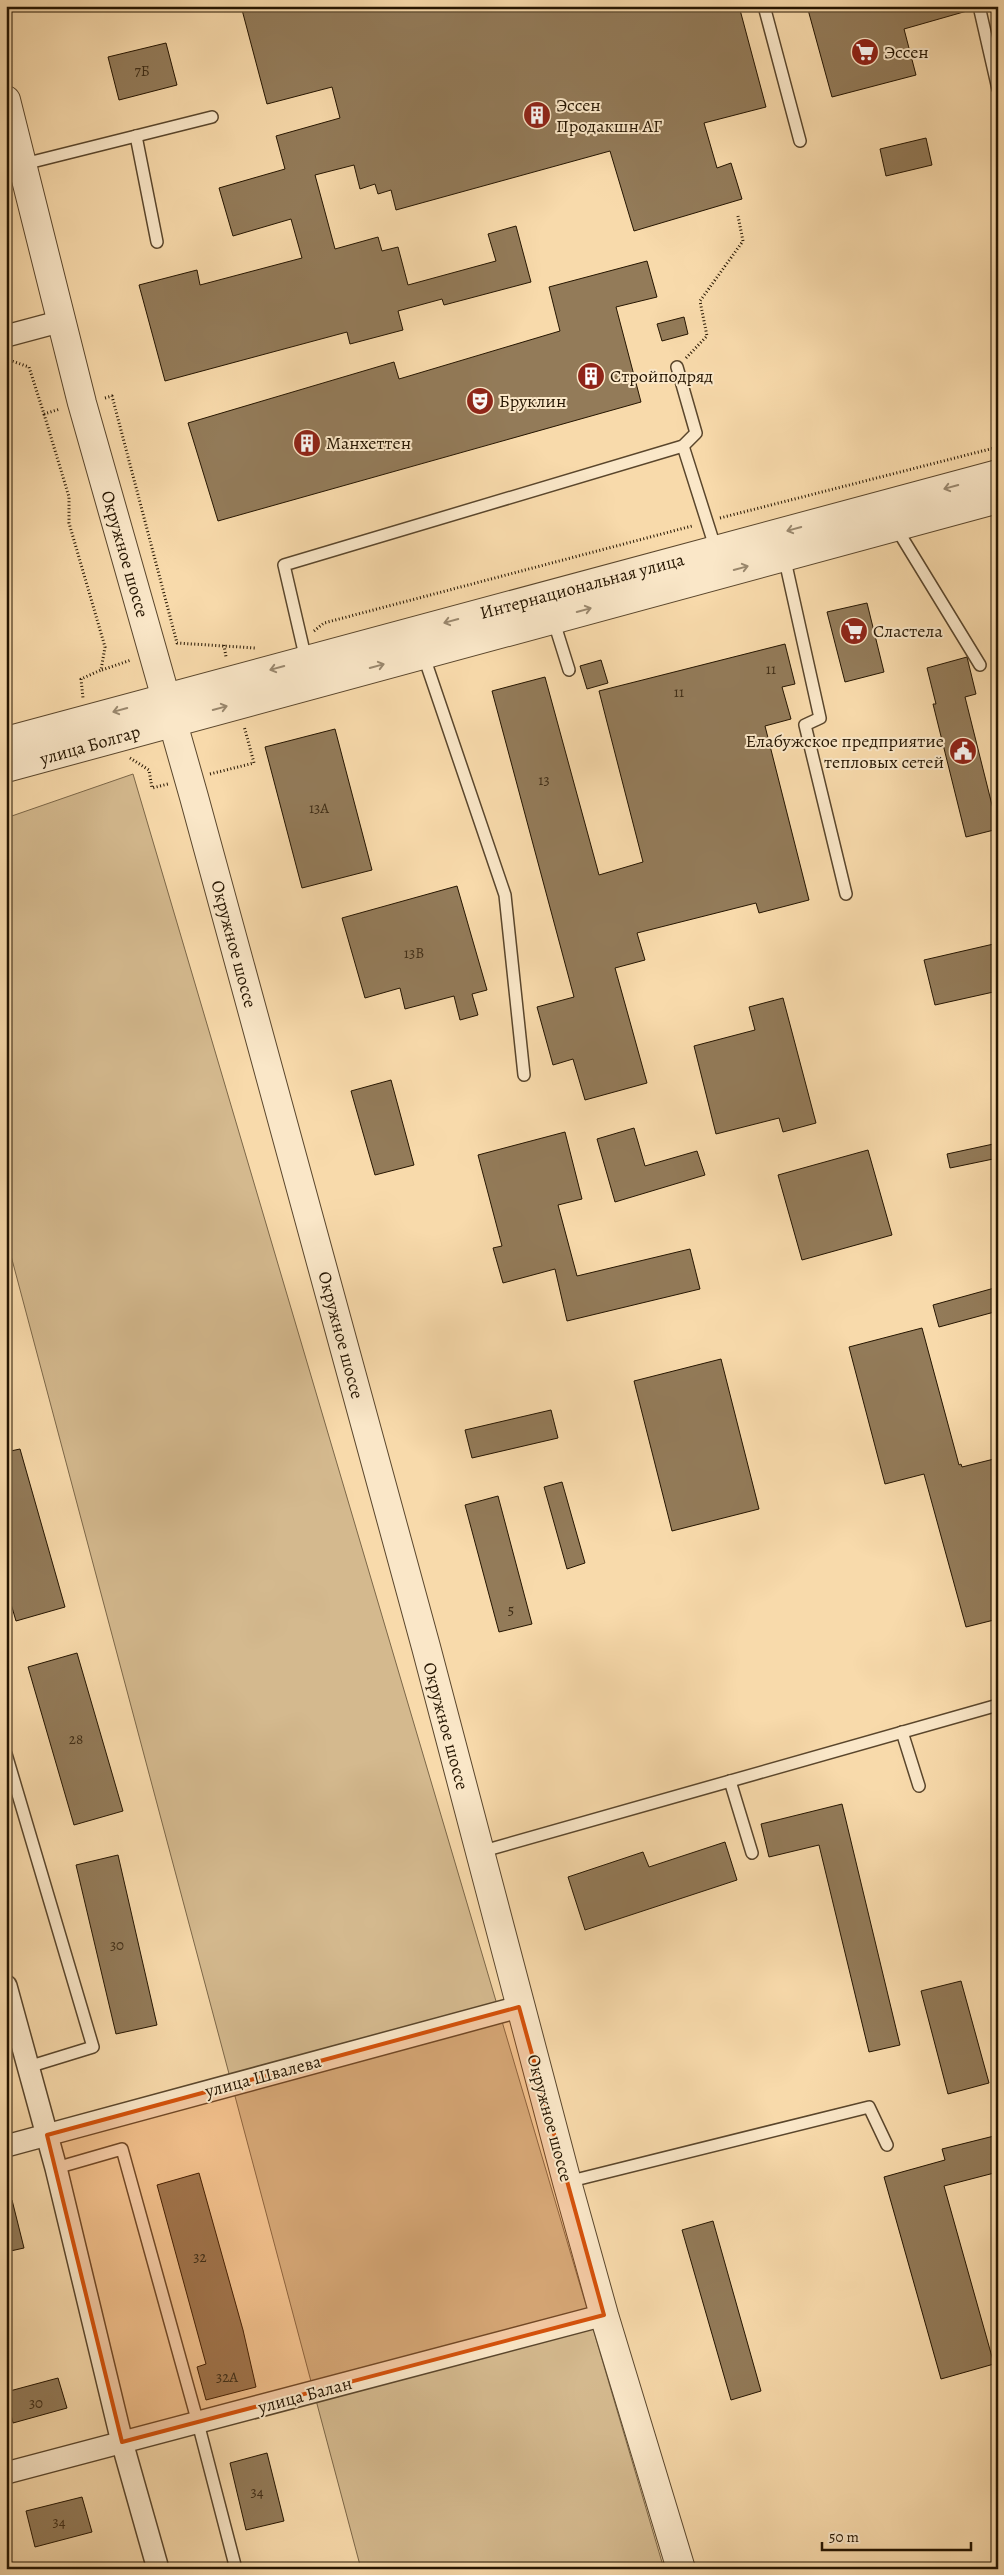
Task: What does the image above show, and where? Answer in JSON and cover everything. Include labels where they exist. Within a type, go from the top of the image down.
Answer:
[{"type":"street","name":"Окружное шоссе","points":[[6,100],[24,164],[82,403],[170,709],[426,1647],[519,2007],[604,2315],[681,2569]]},
{"type":"street","points":[[6,336],[62,321]]},
{"type":"street","name":"Интернациональная улица","points":[[170,709],[306,660],[998,474]]},
{"type":"street","name":"Интернациональная улица","points":[[170,709],[424,654],[998,499]]},
{"type":"street","name":"улица Болгар","points":[[6,742],[170,709]]},
{"type":"street","name":"улица Болгар","points":[[6,768],[118,738],[170,709]]},
{"type":"street","points":[[6,1986],[56,2168],[122,2442],[158,2569]]},
{"type":"street","name":"улица Швалева","points":[[6,2146],[519,2007]]},
{"type":"street","name":"улица Балан","points":[[6,2473],[604,2315]]},
{"type":"lane","points":[[764,6],[800,141]]},
{"type":"lane","points":[[979,6],[998,89]]},
{"type":"lane","points":[[24,164],[212,117]]},
{"type":"lane","points":[[136,136],[157,242]]},
{"type":"lane","points":[[306,660],[284,565],[683,446],[696,433],[677,367]]},
{"type":"lane","points":[[683,446],[716,550]]},
{"type":"lane","points":[[895,526],[980,665]]},
{"type":"lane","points":[[784,556],[820,718],[805,725],[846,894]]},
{"type":"lane","points":[[553,618],[569,670]]},
{"type":"lane","points":[[424,654],[505,895],[524,1075]]},
{"type":"lane","points":[[479,1852],[998,1705]]},
{"type":"lane","points":[[902,1732],[919,1786]]},
{"type":"lane","points":[[6,1754],[94,2047],[28,2067]]},
{"type":"lane","points":[[730,1781],[752,1853]]},
{"type":"lane","points":[[567,2182],[869,2106],[887,2145]]},
{"type":"lane","points":[[56,2168],[122,2149],[198,2423],[233,2568]]},
{"type":"path","points":[[677,367],[707,336],[700,301],[743,241],[738,216]]},
{"type":"path","points":[[44,414],[69,497],[69,523],[105,647],[101,670],[81,679],[84,702]]},
{"type":"highlighted area","points":[[519,2007],[604,2315],[122,2442],[47,2135]]},
{"type":"shaded area","points":[[133,774],[664,2569],[361,2569],[6,1237],[6,818]]},
{"type":"building","name":"Эссен Продакшн АГ","points":[[241,6],[739,6],[766,107],[704,123],[717,168],[731,163],[742,199],[634,231],[610,151],[396,210],[391,190],[378,194],[375,184],[360,189],[354,165],[315,175],[335,249],[378,237],[382,251],[398,247],[408,285],[496,261],[488,234],[516,226],[531,282],[444,305],[442,299],[398,311],[403,330],[350,344],[347,332],[165,381],[139,285],[197,270],[200,285],[302,258],[291,219],[233,236],[219,188],[285,169],[276,136],[340,118],[332,87],[267,104]]},
{"type":"building","name":"Эссен","points":[[807,6],[966,6],[967,11],[904,29],[916,75],[832,97]]},
{"type":"building","points":[[166,43],[177,85],[119,100],[108,57]]},
{"type":"building","points":[[926,138],[932,165],[886,176],[880,149]]},
{"type":"building","points":[[647,261],[657,297],[616,307],[641,402],[218,521],[188,423],[394,362],[399,379],[560,331],[549,287]]},
{"type":"building","points":[[684,317],[688,334],[662,341],[657,324]]},
{"type":"building","points":[[867,603],[884,672],[845,682],[827,612]]},
{"type":"building","points":[[785,644],[795,684],[782,687],[791,719],[765,726],[809,900],[759,913],[756,903],[637,933],[645,960],[615,968],[647,1083],[585,1100],[573,1059],[553,1065],[537,1007],[574,997],[492,691],[545,677],[599,875],[643,862],[599,691]]},
{"type":"building","points":[[967,657],[976,694],[965,697],[998,829],[966,837],[933,704],[936,704],[927,668]]},
{"type":"building","points":[[601,660],[608,683],[587,689],[580,666]]},
{"type":"building","points":[[335,729],[372,870],[302,888],[265,747]]},
{"type":"building","points":[[457,886],[487,990],[472,994],[478,1015],[460,1020],[454,996],[405,1009],[400,988],[365,998],[342,918]]},
{"type":"building","points":[[998,943],[998,991],[935,1005],[924,960]]},
{"type":"building","points":[[783,998],[816,1123],[783,1132],[779,1118],[716,1134],[694,1046],[755,1030],[749,1007]]},
{"type":"building","points":[[391,1080],[414,1165],[375,1175],[351,1091]]},
{"type":"building","points":[[634,1128],[645,1166],[697,1151],[705,1175],[615,1202],[597,1139]]},
{"type":"building","points":[[565,1132],[582,1199],[558,1205],[577,1276],[690,1249],[700,1289],[567,1321],[555,1269],[503,1283],[493,1248],[502,1246],[478,1155]]},
{"type":"building","points":[[998,1143],[998,1158],[950,1168],[947,1154]]},
{"type":"building","points":[[868,1150],[892,1235],[802,1260],[778,1175]]},
{"type":"building","points":[[998,1287],[998,1311],[939,1327],[933,1305]]},
{"type":"building","points":[[922,1328],[959,1465],[961,1464],[962,1467],[998,1458],[998,1619],[966,1627],[924,1474],[885,1484],[849,1347]]},
{"type":"building","points":[[721,1359],[759,1509],[672,1531],[634,1381]]},
{"type":"building","points":[[551,1410],[558,1438],[472,1458],[465,1430]]},
{"type":"building","points":[[20,1449],[65,1607],[16,1621],[6,1587],[6,1452]]},
{"type":"building","points":[[562,1482],[585,1563],[567,1569],[544,1487]]},
{"type":"building","points":[[498,1496],[532,1624],[499,1632],[465,1505]]},
{"type":"building","points":[[77,1653],[123,1811],[74,1825],[28,1667]]},
{"type":"building","points":[[842,1804],[900,2045],[869,2052],[819,1845],[769,1857],[761,1824]]},
{"type":"building","points":[[725,1842],[737,1880],[585,1930],[568,1877],[643,1852],[649,1867]]},
{"type":"building","points":[[118,1855],[157,2025],[116,2034],[76,1865]]},
{"type":"building","points":[[961,1981],[989,2083],[948,2094],[921,1991]]},
{"type":"building","points":[[998,2135],[998,2172],[944,2186],[994,2364],[941,2379],[884,2177],[945,2160],[942,2149]]},
{"type":"building","points":[[199,2173],[243,2330],[256,2387],[206,2400],[197,2367],[206,2364],[157,2185]]},
{"type":"building","points":[[6,2200],[12,2200],[24,2248],[6,2252]]},
{"type":"building","points":[[713,2221],[761,2391],[731,2400],[682,2230]]},
{"type":"building","points":[[58,2378],[67,2408],[13,2423],[6,2392]]},
{"type":"building","points":[[267,2453],[284,2521],[246,2530],[230,2463]]},
{"type":"building","points":[[82,2497],[92,2532],[35,2547],[26,2511]]},
{"type":"place","name":"Эссен","points":[[865,52]]},
{"type":"place","name":"Эссен Продакшн АГ","points":[[537,115]]},
{"type":"place","name":"Стройподряд","points":[[591,376]]},
{"type":"place","name":"Бруклин","points":[[480,401]]},
{"type":"place","name":"Манхеттен","points":[[307,443]]},
{"type":"place","name":"Сластела","points":[[854,631]]},
{"type":"place","name":"Елабужское предприятие тепловых сетей","points":[[963,751]]}]
